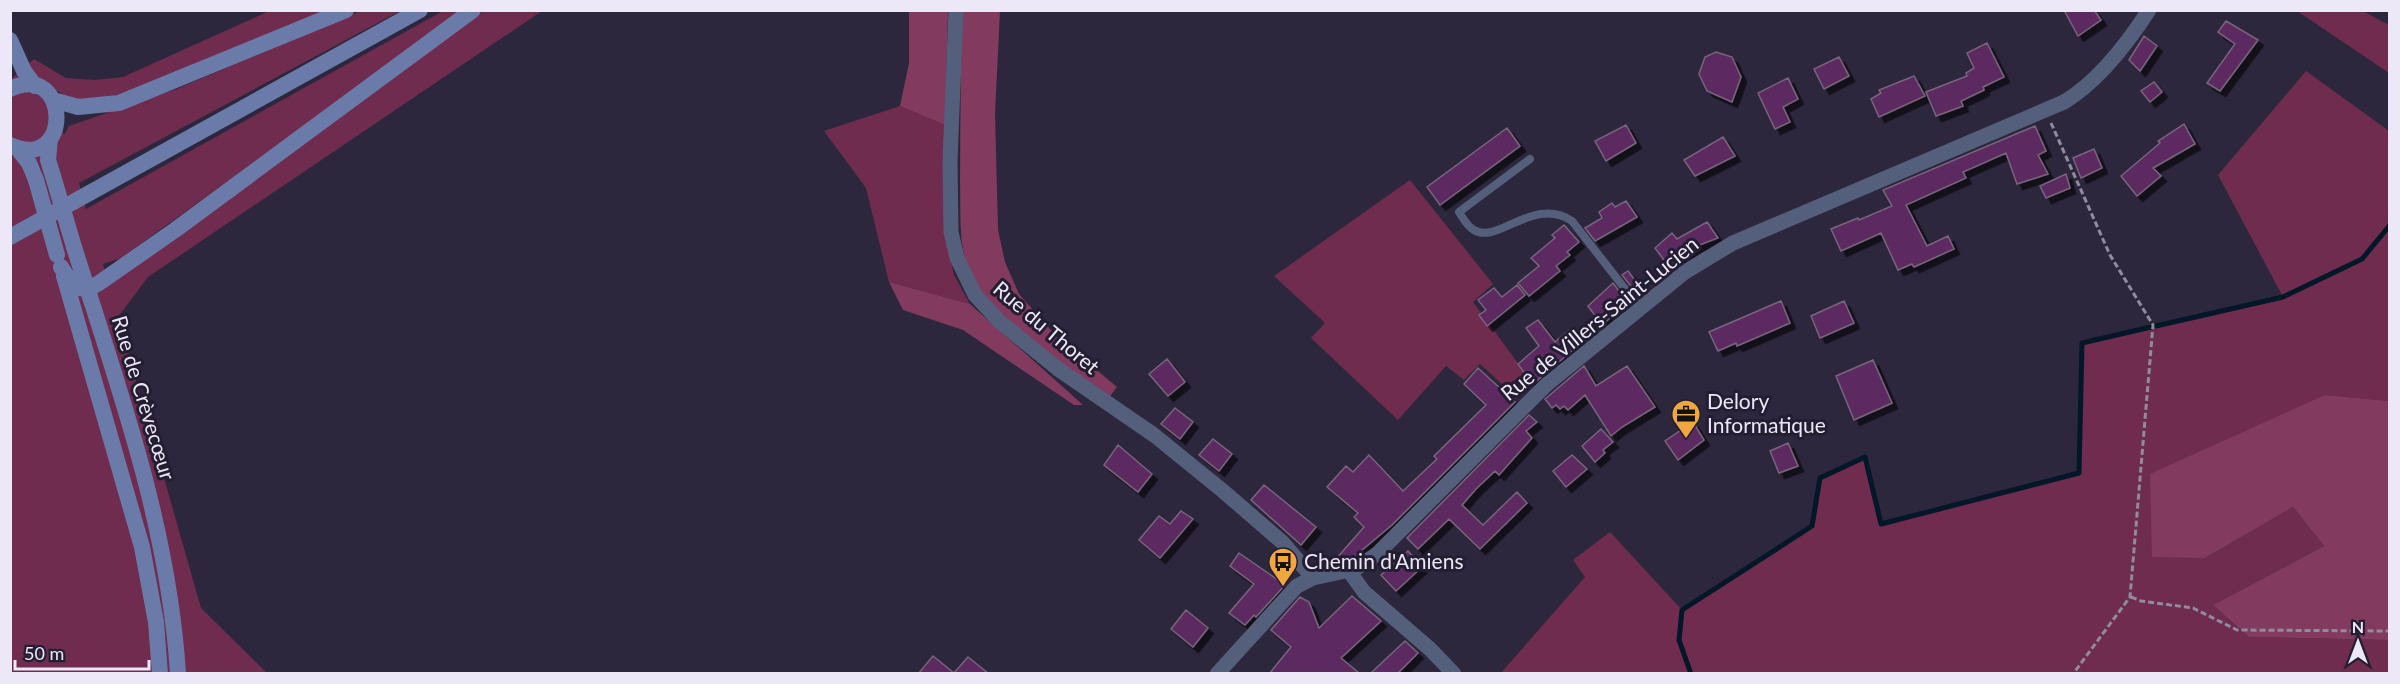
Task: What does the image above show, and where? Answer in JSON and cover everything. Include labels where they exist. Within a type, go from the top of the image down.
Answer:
[{"type":"main road","points":[[10,40],[24,71],[35,86],[47,93],[53,100],[78,107],[119,103],[346,10]]},
{"type":"main road","points":[[10,237],[420,10]]},
{"type":"main road","points":[[59,261],[75,286],[87,289],[141,255],[473,10]]},
{"type":"main road","points":[[10,89],[35,86]]},
{"type":"main road","name":"Rue de Crèvecœur","points":[[53,100],[58,118],[55,131],[50,139],[44,178],[59,261],[142,546],[156,622],[160,674]]},
{"type":"main road","points":[[14,147],[32,149],[50,139]]},
{"type":"main road","name":"Rue de Crèvecœur","points":[[14,147],[44,178],[74,247],[87,289],[159,532],[174,619],[177,674]]},
{"type":"street","name":"Rue du Thoret","points":[[956,10],[950,143],[951,232],[959,265],[975,295],[999,321],[1059,369],[1154,435],[1223,491],[1288,549],[1312,578]]},
{"type":"street","name":"Rue de Villers-Saint-Lucien","points":[[1217,674],[1288,595],[1312,578],[1349,572],[1377,554],[1546,385],[1685,272],[1733,243],[2073,97],[2122,48],[2149,10]]},
{"type":"street","points":[[1349,572],[1364,592],[1430,649],[1454,674]]},
{"type":"lane","points":[[1530,159],[1459,212],[1466,222],[1475,231],[1487,234],[1536,214],[1551,212],[1562,214],[1572,221],[1640,308]]},
{"type":"path","points":[[2046,110],[2110,255],[2153,325],[2130,597],[2073,674]]},
{"type":"path","points":[[2130,597],[2141,601],[2193,608],[2236,630],[2390,631]]},
{"type":"shaded area","points":[[269,11],[328,11],[142,87],[91,103],[71,100],[43,81],[64,135],[69,126],[179,88],[360,11],[400,11],[79,183],[86,209],[443,11],[464,11],[121,258],[103,264],[108,284],[484,11],[542,11],[148,277],[118,317],[201,608],[267,673],[11,673],[10,80],[34,59],[66,78],[95,80],[123,77]]},
{"type":"shaded area","points":[[909,11],[948,11],[945,125],[900,106],[909,63]]},
{"type":"shaded area","points":[[962,11],[1000,11],[995,113],[998,230],[1005,262],[1019,294],[1056,336],[1117,387],[1108,399],[1053,357],[994,306],[970,274],[966,264],[960,218]]},
{"type":"shaded area","points":[[2297,11],[2363,11],[2389,25],[2389,73]]},
{"type":"shaded area","points":[[2306,71],[2389,131],[2389,401],[2325,395],[2205,558],[2293,507],[2324,546],[2213,605],[2249,637],[2389,640],[2389,673],[1500,674],[1585,577],[1573,560],[1610,532],[1682,610],[1812,526],[1820,478],[1865,457],[1881,524],[2079,473],[2082,343],[2283,297],[2218,175]]},
{"type":"shaded area","points":[[900,106],[945,125],[947,244],[954,275],[970,304],[889,282],[866,188],[824,131]]},
{"type":"shaded area","points":[[1410,180],[1493,284],[1473,302],[1531,381],[1516,397],[1480,364],[1464,380],[1446,366],[1398,420],[1311,338],[1325,323],[1274,276]]},
{"type":"shaded area","points":[[889,282],[970,304],[1083,405],[1074,405],[963,330],[903,310]]},
{"type":"shaded area","points":[[2325,395],[2389,401],[2389,640],[2249,637],[2213,605],[2324,546],[2293,507],[2205,558],[2152,557],[2150,474]]},
{"type":"building","points":[[2064,10],[2094,10],[2101,20],[2078,36]]},
{"type":"building","points":[[2226,21],[2258,40],[2220,91],[2207,83],[2235,44],[2218,32]]},
{"type":"building","points":[[2144,36],[2157,46],[2140,71],[2129,60]]},
{"type":"building","points":[[1987,43],[2004,77],[1961,101],[1963,106],[1936,116],[1926,92],[1967,76],[1966,73],[1974,68],[1967,53]]},
{"type":"building","points":[[1716,52],[1732,57],[1741,77],[1732,102],[1707,91],[1699,74],[1705,57]]},
{"type":"building","points":[[1839,57],[1849,76],[1824,89],[1814,69]]},
{"type":"building","points":[[1914,76],[1925,96],[1879,117],[1871,99],[1881,93],[1879,90]]},
{"type":"building","points":[[1788,78],[1798,99],[1783,107],[1790,122],[1775,129],[1758,93]]},
{"type":"building","points":[[2154,82],[2162,92],[2150,102],[2141,91]]},
{"type":"building","points":[[2184,124],[2195,144],[2153,168],[2161,176],[2137,196],[2121,176],[2160,143],[2158,141]]},
{"type":"building","points":[[1626,125],[1636,143],[1606,161],[1595,141]]},
{"type":"building","points":[[2035,126],[2046,151],[2038,155],[2048,174],[2017,184],[2006,153],[1963,172],[1966,178],[1906,205],[1927,246],[1948,236],[1954,249],[1914,267],[1912,264],[1898,270],[1881,233],[1841,251],[1831,229],[1892,206],[1883,190]]},
{"type":"building","points":[[1507,128],[1520,146],[1440,205],[1427,187]]},
{"type":"building","points":[[1723,137],[1735,156],[1695,176],[1684,160]]},
{"type":"building","points":[[2094,149],[2102,168],[2081,178],[2073,158]]},
{"type":"building","points":[[2066,174],[2070,188],[2046,198],[2040,186]]},
{"type":"building","points":[[1626,201],[1637,217],[1595,241],[1585,228],[1602,218],[1599,212],[1612,203],[1615,207]]},
{"type":"building","points":[[1707,222],[1718,238],[1694,247],[1670,268],[1655,248],[1672,233],[1677,239]]},
{"type":"building","points":[[1564,225],[1579,242],[1567,252],[1570,255],[1556,266],[1560,271],[1529,296],[1518,283],[1539,266],[1531,258],[1555,238],[1552,235]]},
{"type":"building","points":[[1628,271],[1643,291],[1638,295],[1622,275]]},
{"type":"building","points":[[1613,283],[1628,303],[1602,325],[1588,306]]},
{"type":"building","points":[[1517,285],[1525,295],[1487,326],[1479,315],[1486,310],[1478,300],[1494,288],[1502,297]]},
{"type":"building","points":[[1781,301],[1790,323],[1737,346],[1736,343],[1718,351],[1709,332]]},
{"type":"building","points":[[1844,301],[1854,323],[1820,338],[1811,316]]},
{"type":"building","points":[[1538,320],[1555,342],[1569,330],[1580,344],[1533,384],[1518,364],[1539,346],[1526,328]]},
{"type":"building","points":[[1167,359],[1185,382],[1168,396],[1149,374]]},
{"type":"building","points":[[1873,360],[1892,403],[1854,420],[1836,376]]},
{"type":"building","points":[[1584,366],[1596,386],[1627,366],[1655,407],[1611,436],[1585,395],[1568,410],[1564,406],[1560,409],[1556,405],[1552,408],[1545,399]]},
{"type":"building","points":[[1478,368],[1515,402],[1392,525],[1350,560],[1338,563],[1335,560],[1364,527],[1354,517],[1358,513],[1327,487],[1346,466],[1353,472],[1369,455],[1403,491],[1437,459],[1434,456],[1486,405],[1464,384]]},
{"type":"building","points":[[1175,408],[1193,422],[1180,439],[1161,424]]},
{"type":"building","points":[[1529,415],[1537,422],[1526,431],[1532,438],[1499,475],[1495,471],[1462,505],[1483,525],[1517,492],[1527,503],[1480,549],[1449,519],[1418,549],[1407,538]]},
{"type":"building","points":[[1693,422],[1704,440],[1678,460],[1665,441]]},
{"type":"building","points":[[1601,429],[1613,442],[1603,450],[1605,453],[1595,462],[1582,446]]},
{"type":"building","points":[[1213,439],[1232,454],[1219,471],[1199,455]]},
{"type":"building","points":[[1788,443],[1798,466],[1779,473],[1770,451]]},
{"type":"building","points":[[1118,445],[1152,474],[1138,492],[1104,465]]},
{"type":"building","points":[[1572,455],[1587,469],[1566,487],[1553,471]]},
{"type":"building","points":[[1264,485],[1316,527],[1301,545],[1251,500]]},
{"type":"building","points":[[1181,511],[1193,519],[1160,558],[1139,540],[1159,516],[1170,524]]},
{"type":"building","points":[[1408,551],[1422,567],[1396,591],[1381,575]]},
{"type":"building","points":[[1239,553],[1285,585],[1256,617],[1254,615],[1245,625],[1229,613],[1254,584],[1230,566]]},
{"type":"building","points":[[1352,596],[1381,621],[1341,658],[1359,673],[1269,674],[1291,647],[1271,630],[1300,597],[1309,602],[1319,628]]},
{"type":"building","points":[[1186,610],[1208,628],[1193,647],[1171,629]]},
{"type":"building","points":[[1405,641],[1418,653],[1398,673],[1371,673]]},
{"type":"building","points":[[933,656],[954,673],[968,657],[989,674],[918,674]]},
{"type":"waterway","points":[[2156,326],[2283,297],[2362,259],[2390,225]]},
{"type":"waterway","points":[[1691,674],[1679,640],[1682,610],[1812,526],[1820,478],[1865,457],[1881,524],[2079,473],[2082,343],[2151,327]]},
{"type":"place","name":"Delory Informatique","points":[[1686,440]]},
{"type":"place","name":"Chemin d'Amiens","points":[[1283,588]]}]
